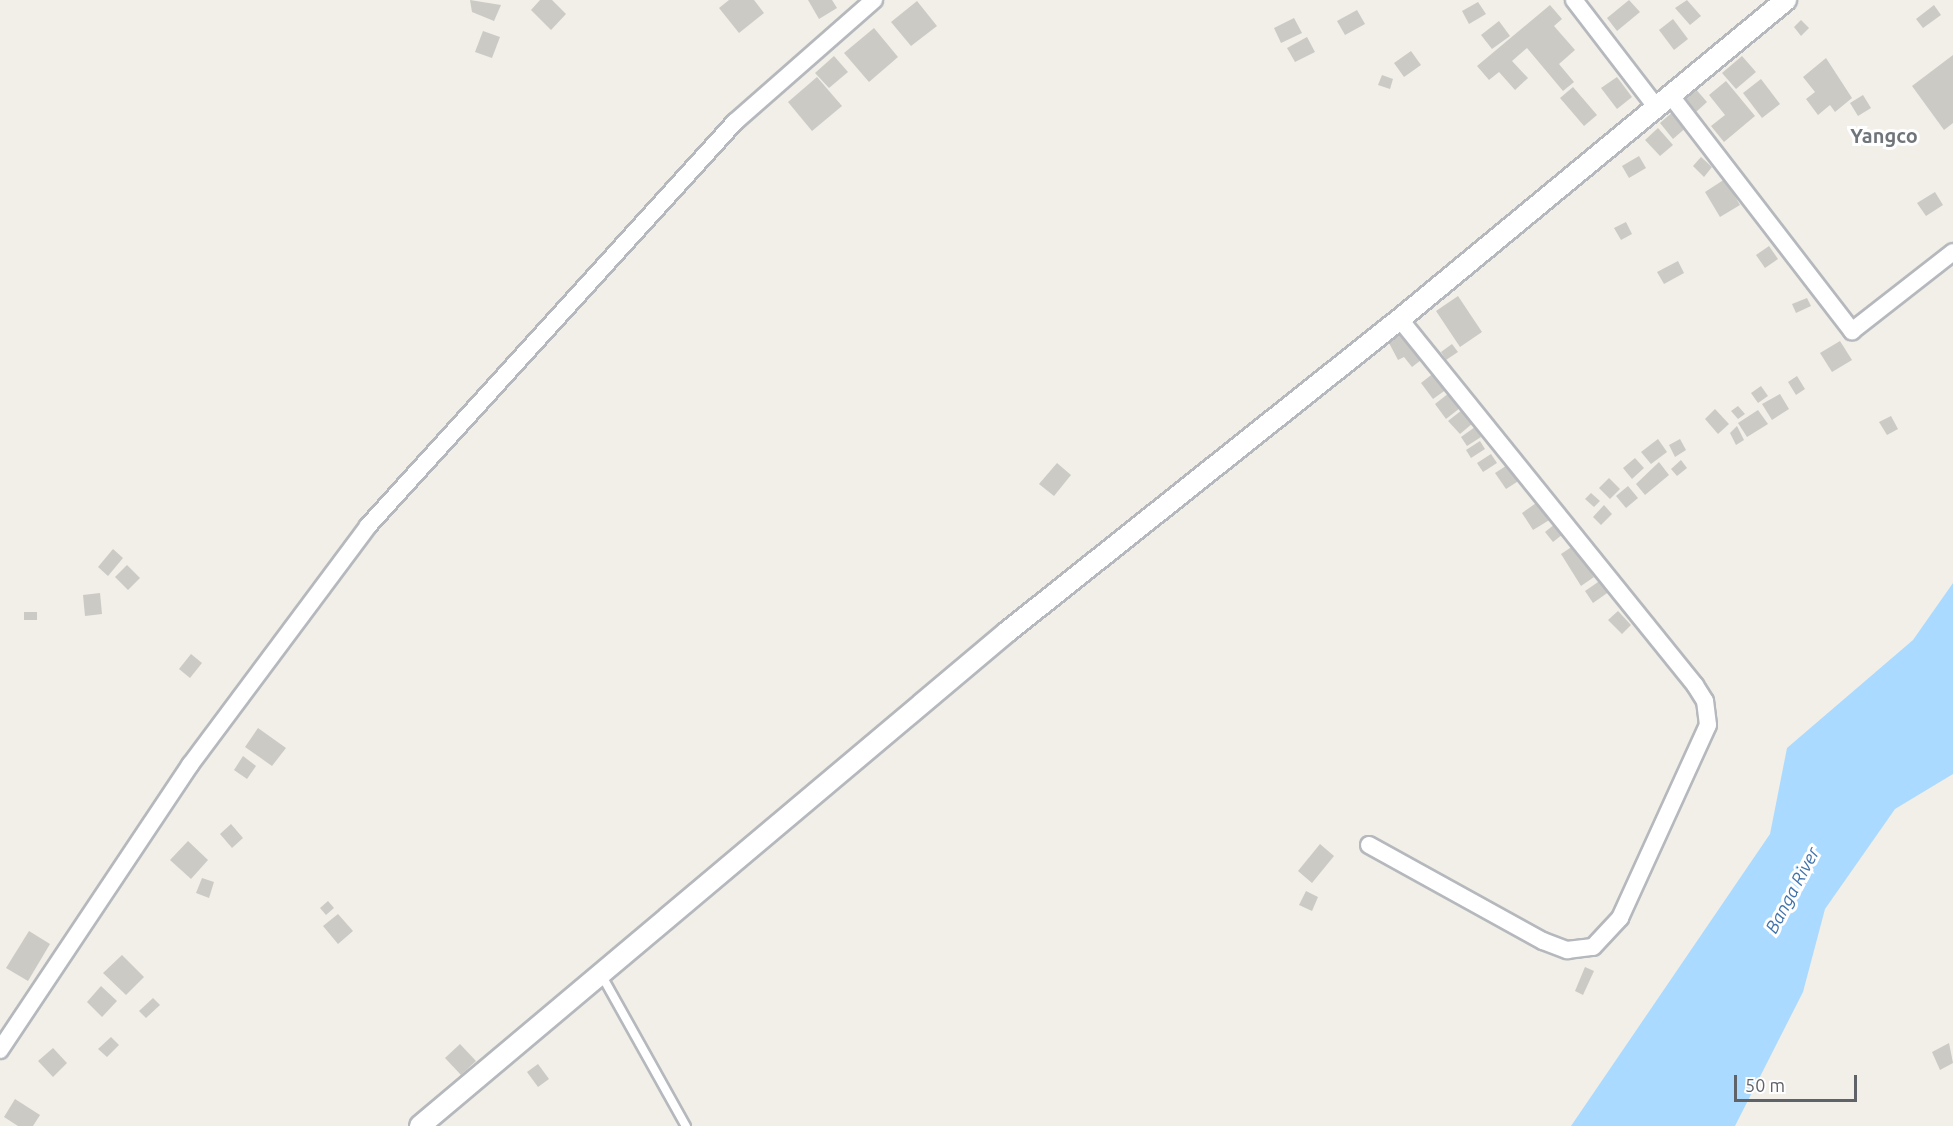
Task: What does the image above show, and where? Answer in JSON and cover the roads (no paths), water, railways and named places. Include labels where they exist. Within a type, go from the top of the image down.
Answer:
[{"type":"street","points":[[0,1050],[189,765],[368,526],[735,122],[874,0]]},
{"type":"street","points":[[1574,0],[1664,102],[1852,331],[1953,252]]},
{"type":"street","points":[[420,1126],[602,976],[1006,632],[1400,319],[1786,0]]},
{"type":"street","points":[[1369,845],[1543,941],[1567,950],[1593,947],[1620,918],[1708,718],[1695,685],[1400,319]]},
{"type":"lane","points":[[602,976],[686,1126]]},
{"type":"water","name":"Banga River","points":[[1953,583],[1953,774],[1895,809],[1825,909],[1803,992],[1735,1126],[1571,1126],[1770,834],[1787,748],[1913,640]]},
{"type":"district","name":"Yangco","points":[[1884,135]]}]
